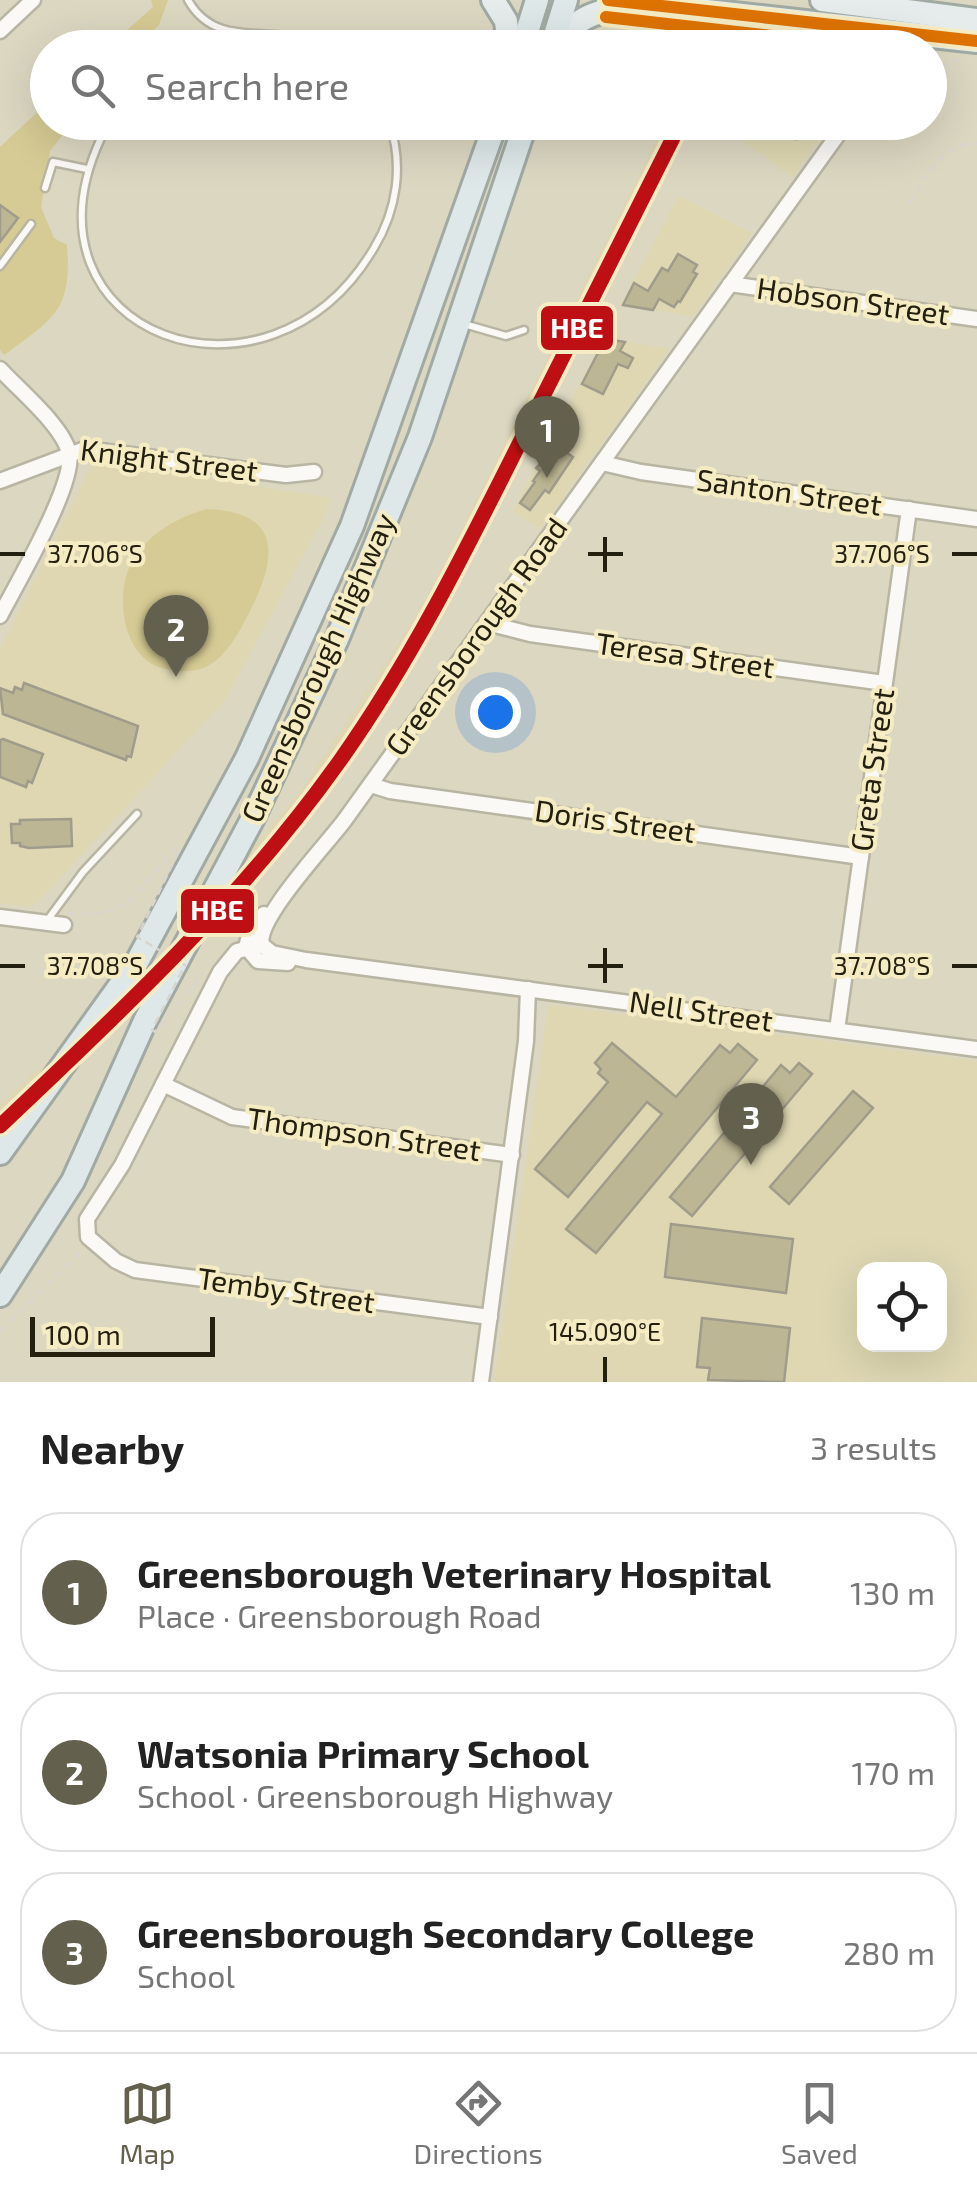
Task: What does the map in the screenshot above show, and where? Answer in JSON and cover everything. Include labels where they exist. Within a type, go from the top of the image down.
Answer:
[{"type":"highway","points":[[528,30],[537,0]]},
{"type":"highway","points":[[558,30],[566,0]]},
{"type":"highway","name":"Greensborough Highway","points":[[0,1153],[137,962],[248,758],[352,526],[490,140]]},
{"type":"highway","name":"Greensborough Highway","points":[[0,1295],[73,1181],[145,1021],[283,757],[376,548],[420,437],[520,140]]},
{"type":"main road","points":[[494,0],[507,30]]},
{"type":"main road","points":[[608,0],[846,27],[915,30],[977,20]]},
{"type":"main road","points":[[822,0],[915,30]]},
{"type":"main road","points":[[567,30],[591,14],[652,4]]},
{"type":"main road","points":[[947,36],[977,42]]},
{"type":"street","points":[[0,31],[33,0]]},
{"type":"street","points":[[846,27],[849,30]]},
{"type":"street","name":"Greensborough Road","points":[[253,949],[276,904],[370,785],[833,140]]},
{"type":"street","name":"Hobson Street","points":[[730,284],[977,319]]},
{"type":"street","name":"Knight Street","points":[[0,369],[59,432],[69,453],[92,449],[286,476],[314,472]]},
{"type":"street","points":[[0,480],[69,453],[63,490],[0,616]]},
{"type":"street","name":"Santon Street","points":[[602,463],[640,472],[977,519]]},
{"type":"street","name":"Greta Street","points":[[837,1030],[909,509]]},
{"type":"street","name":"Teresa Street","points":[[487,622],[515,632],[884,683]]},
{"type":"street","name":"Doris Street","points":[[370,785],[408,794],[861,856]]},
{"type":"street","points":[[0,917],[55,922]]},
{"type":"street","points":[[92,1241],[86,1232],[87,1219],[122,1166],[210,978],[253,949]]},
{"type":"street","name":"Nell Street","points":[[253,949],[306,960],[977,1049]]},
{"type":"street","points":[[481,1382],[533,990]]},
{"type":"street","name":"Thompson Street","points":[[163,1084],[232,1117],[512,1155]]},
{"type":"street","name":"Temby Street","points":[[92,1241],[120,1264],[135,1270],[490,1318]]},
{"type":"lane","points":[[188,0],[196,14],[222,30]]},
{"type":"lane","points":[[650,30],[652,4]]},
{"type":"lane","points":[[100,140],[86,168],[81,217],[95,276],[137,320],[168,338],[205,345],[269,338],[310,317],[337,294],[366,262],[386,226],[396,187],[393,140]]},
{"type":"lane","points":[[46,188],[54,162],[86,168]]},
{"type":"lane","points":[[0,266],[31,224]]},
{"type":"lane","points":[[430,312],[506,336],[524,330]]},
{"type":"lane","points":[[55,922],[83,872],[137,814]]},
{"type":"path","points":[[947,65],[977,55]]},
{"type":"path","points":[[909,203],[942,157],[962,144],[977,144]]},
{"type":"path","points":[[55,922],[70,912],[96,914],[123,907],[176,848],[179,850],[137,937],[185,965],[152,1030],[155,1032],[210,978]]},
{"type":"path","points":[[0,1331],[92,1241]]},
{"type":"shaded area","points":[[151,0],[168,0],[154,30],[127,30],[153,7]]},
{"type":"shaded area","points":[[30,119],[30,140],[59,140],[50,151],[41,207],[54,238],[67,245],[68,267],[56,311],[4,355],[0,350],[0,147]]},
{"type":"shaded area","points":[[656,140],[679,140],[460,577],[386,705],[287,844],[245,893],[231,881],[239,864],[302,789],[432,587]]},
{"type":"shaded area","points":[[742,140],[819,140],[792,177]]},
{"type":"shaded area","points":[[679,196],[752,233],[693,316],[620,305]]},
{"type":"shaded area","points":[[603,339],[670,348],[540,529],[513,511]]},
{"type":"shaded area","points":[[99,461],[330,498],[324,517],[225,700],[37,903],[29,907],[0,903],[0,649],[92,464]]},
{"type":"shaded area","points":[[207,509],[249,518],[261,528],[267,540],[266,571],[247,616],[224,653],[201,669],[166,669],[151,663],[131,640],[123,607],[127,574],[140,550],[156,534]]},
{"type":"shaded area","points":[[548,1007],[977,1061],[977,1382],[494,1382]]},
{"type":"shaded area","points":[[38,1068],[51,1081],[0,1138],[0,1105]]},
{"type":"building","points":[[0,205],[18,218],[0,242]]},
{"type":"building","points":[[678,254],[697,265],[693,272],[697,274],[680,302],[674,307],[659,299],[653,310],[623,305],[634,283],[648,291],[662,268],[668,271]]},
{"type":"building","points":[[605,339],[625,342],[620,351],[633,358],[628,368],[618,364],[603,394],[582,384]]},
{"type":"building","points":[[554,444],[573,457],[549,493],[545,490],[530,510],[520,503],[535,482],[540,471],[536,468]]},
{"type":"building","points":[[24,683],[138,726],[131,757],[126,760],[3,714],[0,688],[13,693],[15,687],[22,690]]},
{"type":"building","points":[[3,739],[43,754],[32,783],[28,781],[26,787],[0,777]]},
{"type":"building","points":[[71,819],[72,846],[29,848],[12,843],[11,824],[20,824],[20,820]]},
{"type":"building","points":[[612,1043],[676,1097],[720,1045],[730,1053],[738,1044],[757,1060],[596,1253],[566,1229],[662,1114],[647,1102],[568,1197],[535,1169],[608,1082],[598,1073],[601,1069],[595,1063]]},
{"type":"building","points":[[799,1063],[812,1074],[692,1216],[670,1197],[781,1065],[790,1073]]},
{"type":"building","points":[[853,1091],[873,1108],[789,1204],[770,1187]]},
{"type":"building","points":[[671,1224],[793,1239],[786,1293],[665,1277]]},
{"type":"building","points":[[702,1318],[790,1328],[784,1382],[708,1380],[710,1368],[697,1367]]},
{"type":"transit line","points":[[608,0],[878,30]]},
{"type":"transit line","points":[[606,17],[720,30]]},
{"type":"transit line","points":[[947,38],[977,41]]},
{"type":"transit line","name":"HBE","points":[[0,1126],[179,952],[263,860],[365,724],[458,564],[672,140]]},
{"type":"place","name":"Greensborough Veterinary Hospital","points":[[547,478]]},
{"type":"place","name":"Watsonia Primary School","points":[[176,677]]},
{"type":"place","name":"Greensborough Secondary College","points":[[751,1165]]}]
